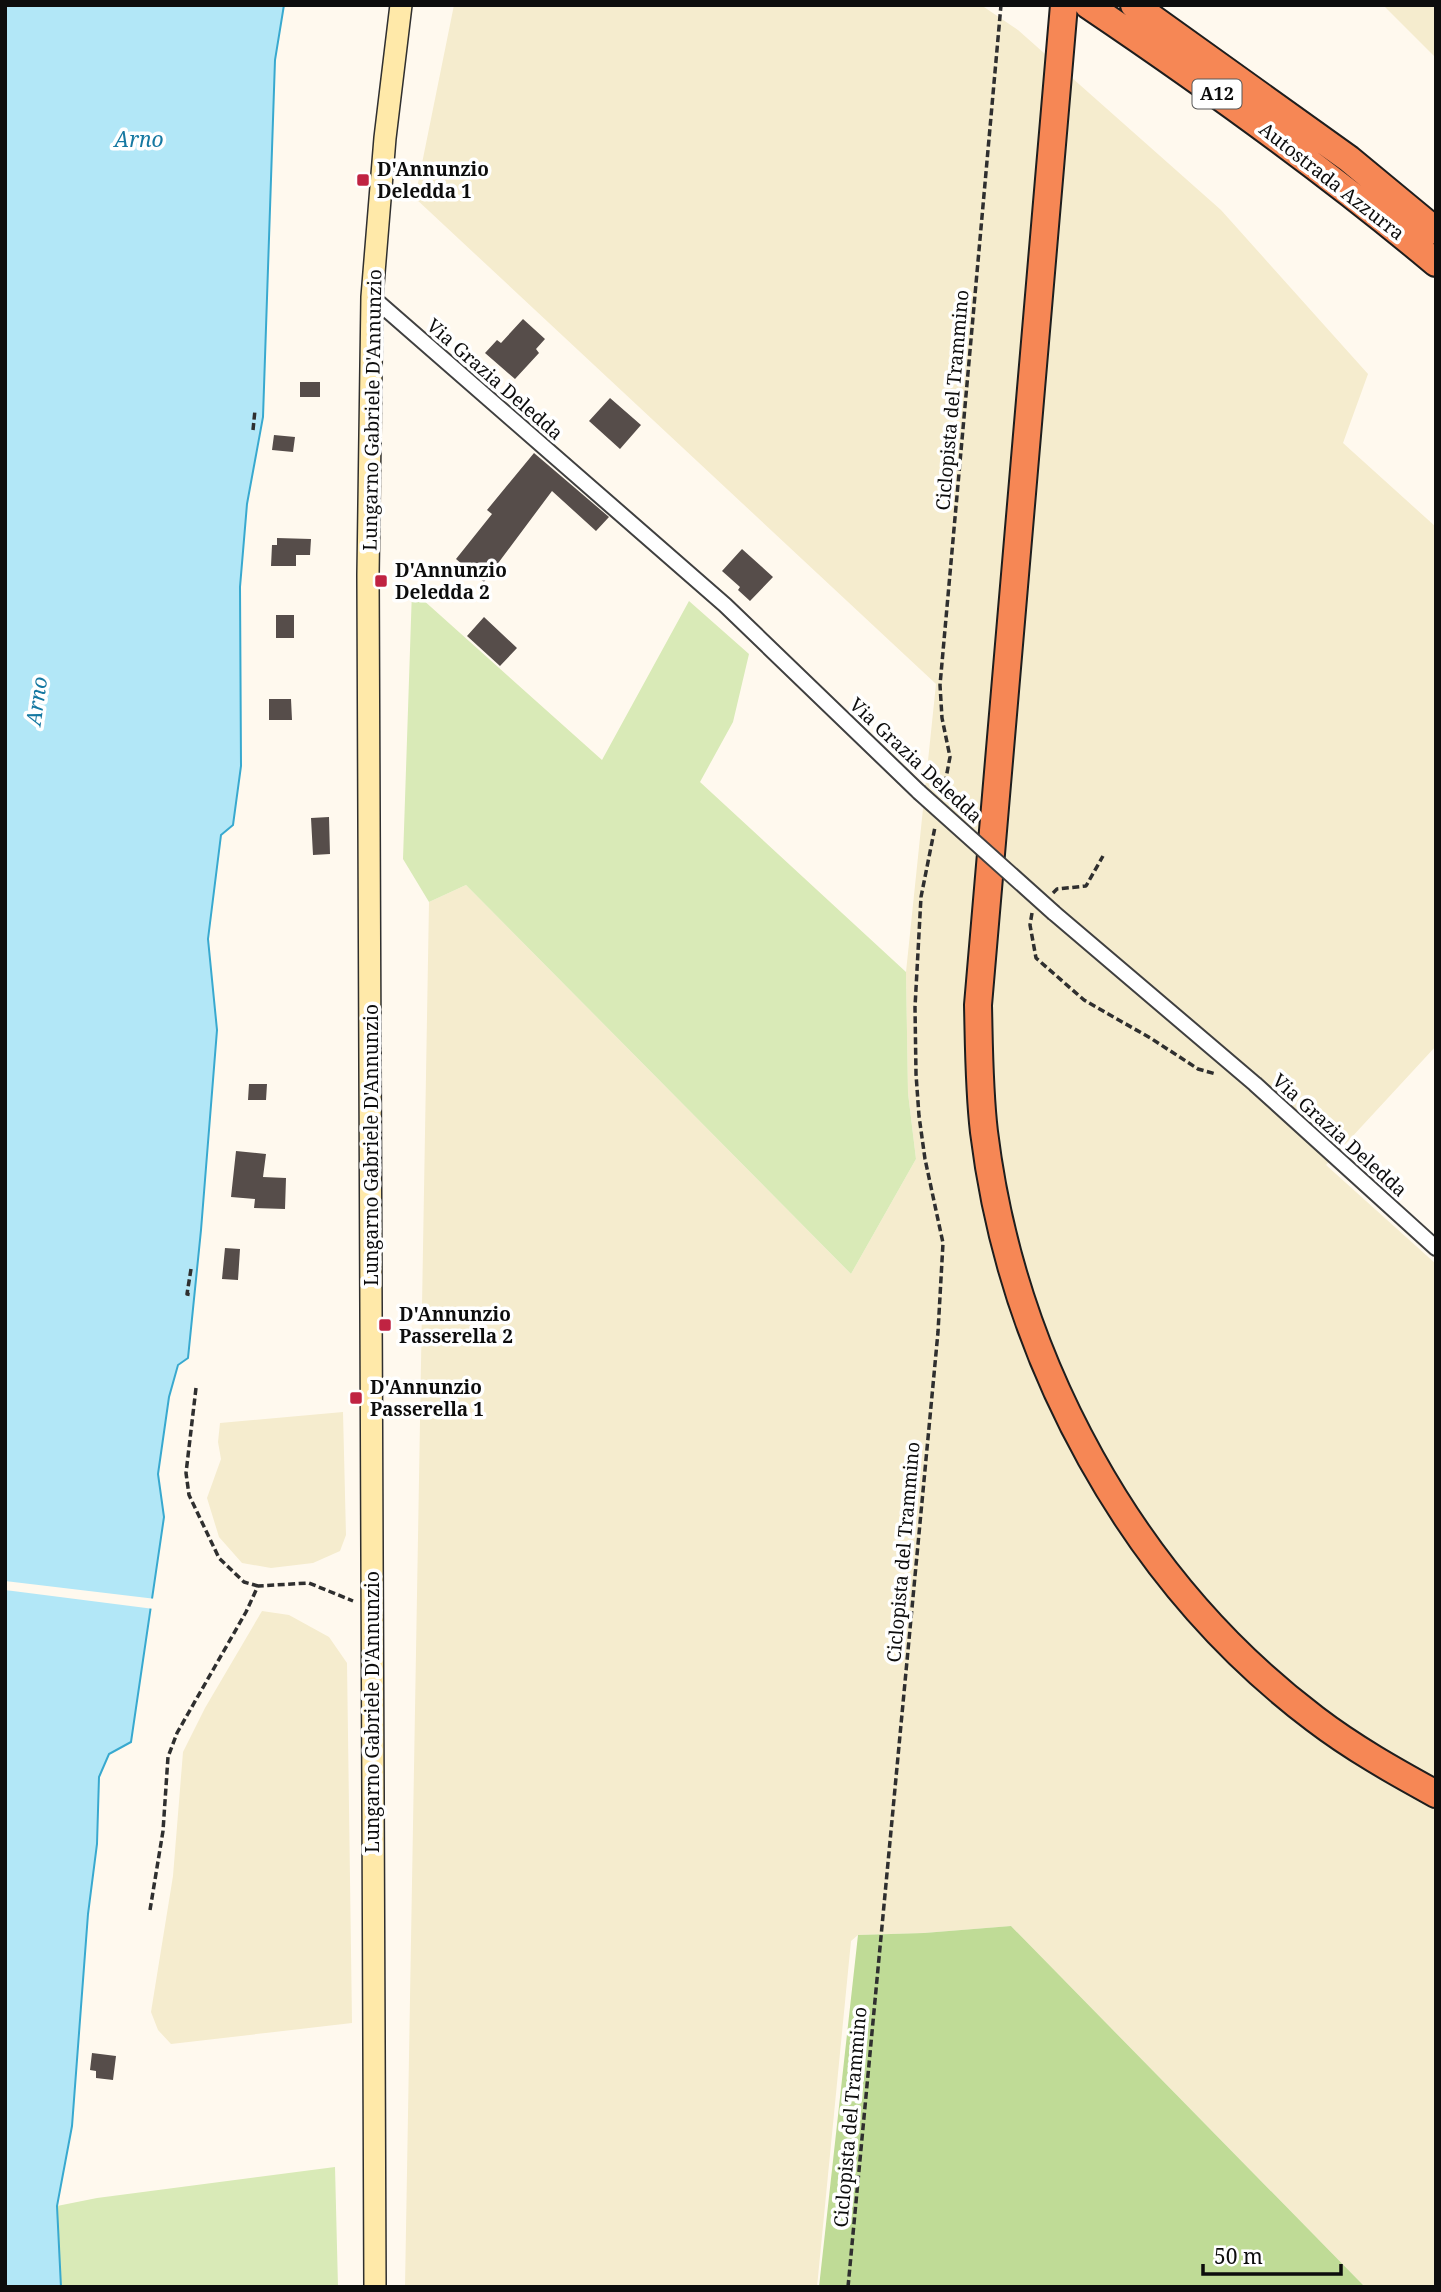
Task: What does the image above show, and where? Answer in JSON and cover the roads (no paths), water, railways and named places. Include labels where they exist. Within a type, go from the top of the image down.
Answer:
[{"type":"highway","points":[[1064,5],[978,1005],[981,1102],[1000,1222],[1017,1286],[1056,1391],[1094,1463],[1148,1547],[1199,1610],[1250,1664],[1282,1693],[1350,1744],[1436,1794]]},
{"type":"highway","name":"Autostrada Azzurra","points":[[1088,5],[1242,111],[1436,263]]},
{"type":"highway","name":"Autostrada Azzurra","points":[[1134,5],[1349,159],[1436,231]]},
{"type":"main road","name":"Lungarno Gabriele D'Annunzio","points":[[374,2287],[371,792],[368,575],[372,297],[385,138],[401,5]]},
{"type":"street","name":"Via Grazia Deledda","points":[[372,297],[724,605],[919,792],[1054,913],[1255,1084],[1436,1248]]},
{"type":"water","name":"Arno","points":[[5,5],[284,5],[275,60],[263,417],[247,504],[240,587],[241,766],[233,825],[221,835],[208,939],[217,1030],[201,1230],[188,1358],[178,1365],[169,1397],[158,1474],[164,1517],[131,1742],[109,1754],[99,1777],[97,1844],[88,1914],[72,2126],[57,2206],[61,2287],[5,2287]]},
{"type":"place","name":"D'Annunzio Deledda 1","points":[[363,180]]},
{"type":"place","name":"D'Annunzio Deledda 2","points":[[381,581]]},
{"type":"place","name":"D'Annunzio Passerella 2","points":[[385,1325]]},
{"type":"place","name":"D'Annunzio Passerella 1","points":[[356,1398]]}]
